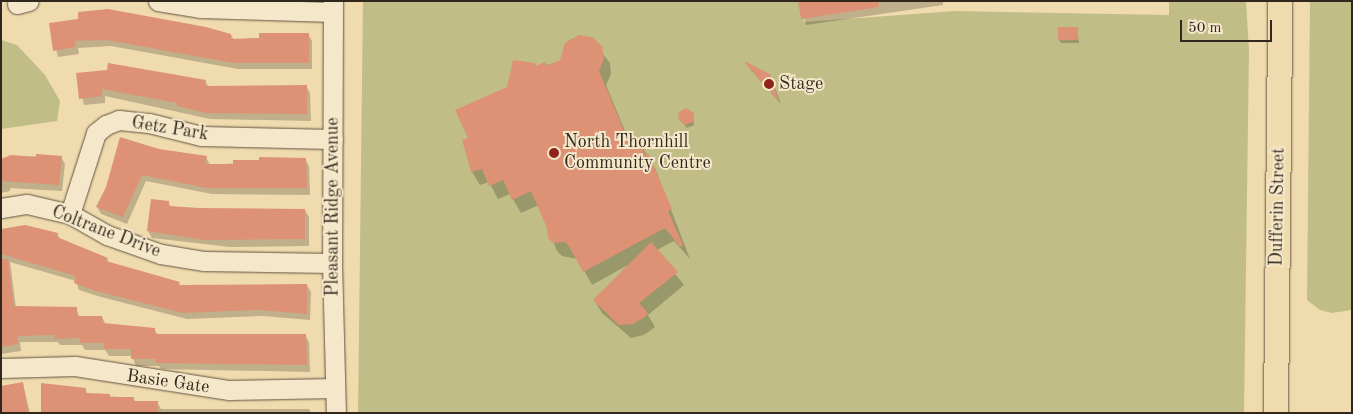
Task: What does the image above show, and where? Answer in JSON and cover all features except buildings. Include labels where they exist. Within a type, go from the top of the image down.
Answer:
[{"type":"main road","name":"Dufferin Street","points":[[1276,413],[1280,1]]},
{"type":"street","points":[[158,1],[202,8],[333,7]]},
{"type":"street","name":"Pleasant Ridge Avenue","points":[[333,7],[332,263],[336,413]]},
{"type":"street","name":"Getz Park","points":[[70,214],[96,134],[106,125],[119,120],[149,123],[201,136],[333,139]]},
{"type":"street","name":"Coltrane Drive","points":[[1,208],[27,204],[70,214],[107,235],[161,254],[204,261],[332,263]]},
{"type":"street","name":"Basie Gate","points":[[1,368],[76,366],[228,390],[335,388]]},
{"type":"shaded area","points":[[363,1],[803,1],[804,22],[955,11],[1169,15],[1169,1],[1246,1],[1249,50],[1244,413],[358,413]]},
{"type":"shaded area","points":[[1310,1],[1352,1],[1352,310],[1332,313],[1320,310],[1307,300]]},
{"type":"shaded area","points":[[1,40],[17,45],[45,75],[60,101],[57,121],[1,129]]},
{"type":"place","name":"Stage","points":[[769,84]]},
{"type":"place","name":"North Thornhill Community Centre","points":[[554,153]]}]
